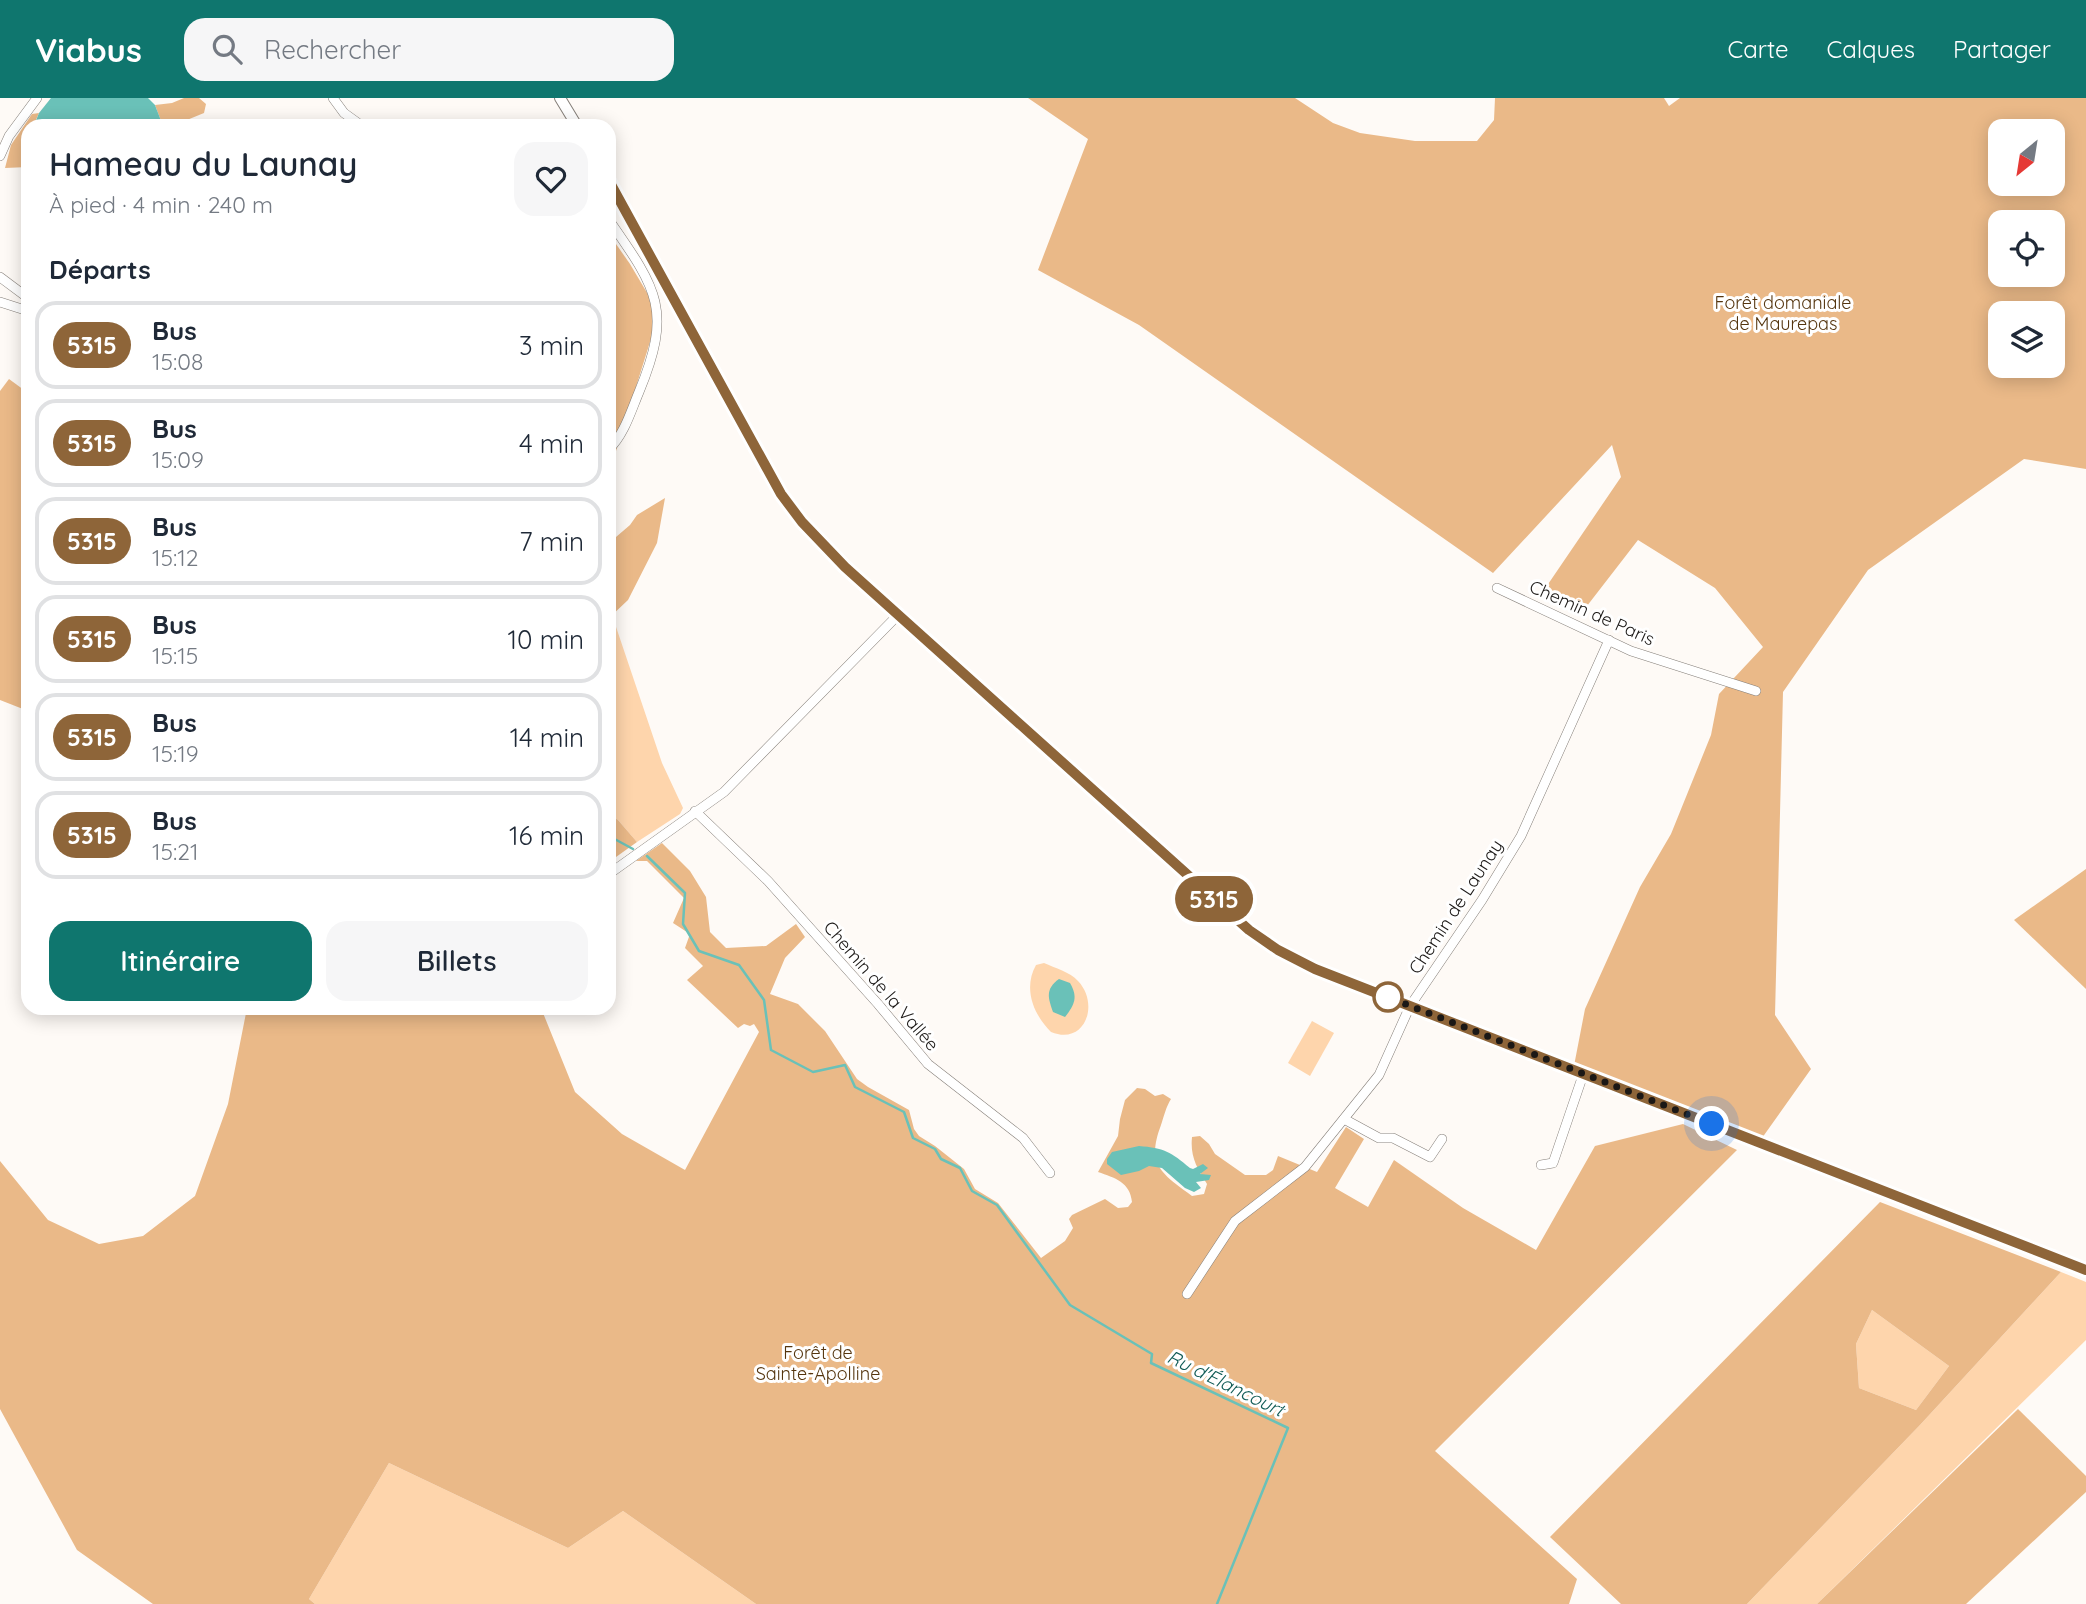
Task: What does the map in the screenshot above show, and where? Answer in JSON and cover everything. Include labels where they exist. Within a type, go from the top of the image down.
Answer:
[{"type":"street","points":[[22,119],[37,98]]},
{"type":"street","points":[[333,98],[352,119]]},
{"type":"street","points":[[560,98],[573,119]]},
{"type":"street","points":[[0,156],[9,136],[21,120]]},
{"type":"street","points":[[616,194],[781,494],[802,522],[827,551],[1249,930],[1278,950],[1315,969],[2086,1270]]},
{"type":"street","points":[[616,230],[638,262],[653,294],[659,326],[649,367],[616,438]]},
{"type":"street","points":[[0,277],[21,293]]},
{"type":"street","points":[[0,302],[21,309]]},
{"type":"street","name":"Chemin de Paris","points":[[1497,588],[1631,650],[1756,691]]},
{"type":"street","points":[[616,869],[724,792],[898,615]]},
{"type":"street","name":"Chemin de Launay","points":[[1186,1294],[1235,1221],[1305,1167],[1379,1074],[1410,1006],[1482,900],[1521,836],[1609,640]]},
{"type":"street","name":"Chemin de la Vallée","points":[[695,811],[768,881],[878,1004],[928,1065],[1023,1138],[1050,1173]]},
{"type":"street","points":[[1541,1165],[1553,1163],[1583,1074]]},
{"type":"street","points":[[1344,1119],[1378,1138],[1393,1138],[1430,1157],[1442,1139]]},
{"type":"shaded area","points":[[616,627],[662,763],[683,808],[680,814],[637,842],[618,820]]},
{"type":"shaded area","points":[[1044,963],[1071,975],[1085,990],[1088,1001],[1086,1020],[1073,1033],[1063,1035],[1051,1032],[1035,1009],[1030,983],[1036,965]]},
{"type":"shaded area","points":[[1312,1021],[1334,1033],[1310,1076],[1288,1063]]},
{"type":"shaded area","points":[[2061,1272],[2086,1282],[2086,1340],[1817,1604],[1747,1604],[1920,1425]]},
{"type":"shaded area","points":[[1872,1310],[1949,1366],[1916,1410],[1859,1388],[1856,1344]]},
{"type":"shaded area","points":[[389,1463],[568,1548],[623,1511],[756,1604],[315,1604],[309,1599]]},
{"type":"green space","points":[[184,98],[199,98],[206,104],[204,113],[189,119],[160,119],[155,105]]},
{"type":"green space","name":"Forêt domaniale de Maurepas","points":[[1028,98],[1295,98],[1333,123],[1360,133],[1415,141],[1477,141],[1494,120],[1495,98],[1664,98],[1669,106],[1680,98],[2086,98],[2086,469],[2024,459],[1868,570],[1783,692],[1775,1015],[1811,1069],[1762,1138],[1573,1071],[1585,1009],[1640,887],[1671,834],[1711,735],[1719,694],[1763,647],[1715,588],[1638,540],[1580,615],[1540,596],[1621,477],[1612,445],[1493,573],[1139,325],[1038,270],[1088,139]]},
{"type":"green space","points":[[39,113],[36,119],[29,119],[32,114]]},
{"type":"green space","points":[[21,130],[21,167],[5,168],[11,145]]},
{"type":"green space","points":[[616,244],[659,313],[616,451]]},
{"type":"green space","points":[[9,379],[21,388],[21,708],[0,700],[0,391]]},
{"type":"green space","points":[[665,498],[657,543],[628,600],[616,611],[616,537],[637,515]]},
{"type":"green space","points":[[616,819],[618,820],[637,842],[616,857]]},
{"type":"green space","name":"Forêt de Sainte-Apolline","points":[[662,843],[690,871],[706,897],[710,932],[726,948],[766,946],[796,924],[805,937],[785,958],[770,994],[798,1004],[825,1031],[857,1079],[909,1110],[914,1129],[919,1136],[964,1169],[975,1189],[998,1203],[1041,1258],[1065,1241],[1073,1228],[1069,1219],[1072,1215],[1105,1199],[1118,1208],[1128,1207],[1132,1202],[1125,1185],[1098,1172],[1118,1136],[1125,1100],[1137,1088],[1145,1089],[1155,1096],[1163,1094],[1171,1099],[1157,1139],[1156,1159],[1165,1174],[1192,1196],[1204,1194],[1207,1184],[1195,1162],[1192,1137],[1200,1136],[1215,1154],[1245,1175],[1266,1175],[1273,1170],[1278,1156],[1317,1172],[1346,1127],[1364,1139],[1335,1188],[1368,1207],[1394,1160],[1463,1208],[1536,1250],[1595,1146],[1683,1124],[1737,1150],[1435,1451],[1577,1579],[1569,1604],[756,1604],[623,1511],[568,1548],[389,1463],[309,1599],[315,1604],[153,1604],[77,1550],[0,1409],[0,1161],[48,1220],[99,1244],[143,1236],[195,1196],[228,1104],[246,1015],[544,1015],[575,1092],[622,1134],[685,1170],[759,1032],[754,1024],[744,1024],[738,1028],[687,980],[703,966],[685,948],[690,934],[673,923],[684,898],[647,861],[636,861]]},
{"type":"green space","points":[[2086,869],[2086,989],[2014,920]]},
{"type":"green space","points":[[1880,1202],[2061,1272],[1920,1425],[1747,1604],[1621,1604],[1550,1537]],"holes":[[[1872,1310],[1949,1366],[1916,1410],[1859,1388],[1856,1344]]]},
{"type":"green space","points":[[2018,1409],[2086,1476],[2086,1492],[1966,1604],[1817,1604]]},
{"type":"water","points":[[51,98],[148,98],[155,105],[160,119],[37,119]]},
{"type":"water","points":[[1059,979],[1070,983],[1075,996],[1065,1017],[1053,1012],[1049,998],[1051,986]]},
{"type":"water","points":[[1139,1146],[1167,1152],[1193,1169],[1203,1164],[1208,1168],[1200,1174],[1211,1175],[1209,1180],[1196,1182],[1201,1188],[1194,1192],[1185,1188],[1162,1168],[1149,1166],[1121,1175],[1107,1164],[1112,1152]]},
{"type":"waterway","name":"Ru d'Élancourt","points":[[616,840],[633,849]]},
{"type":"waterway","name":"Ru d'Élancourt","points":[[647,856],[685,893],[683,924],[699,951],[739,965],[764,1000],[771,1050],[813,1072],[845,1065],[855,1087],[904,1112],[913,1138],[935,1149],[941,1159],[960,1168],[972,1191],[997,1205],[1070,1305],[1152,1354],[1151,1363],[1288,1428],[1217,1604]]},
{"type":"bus line","name":"5315","points":[[616,194],[781,494],[802,522],[827,551],[1249,930],[1278,950],[1315,969],[2086,1270]]},
{"type":"route","points":[[1388,997],[1385,996],[1712,1124]]}]
